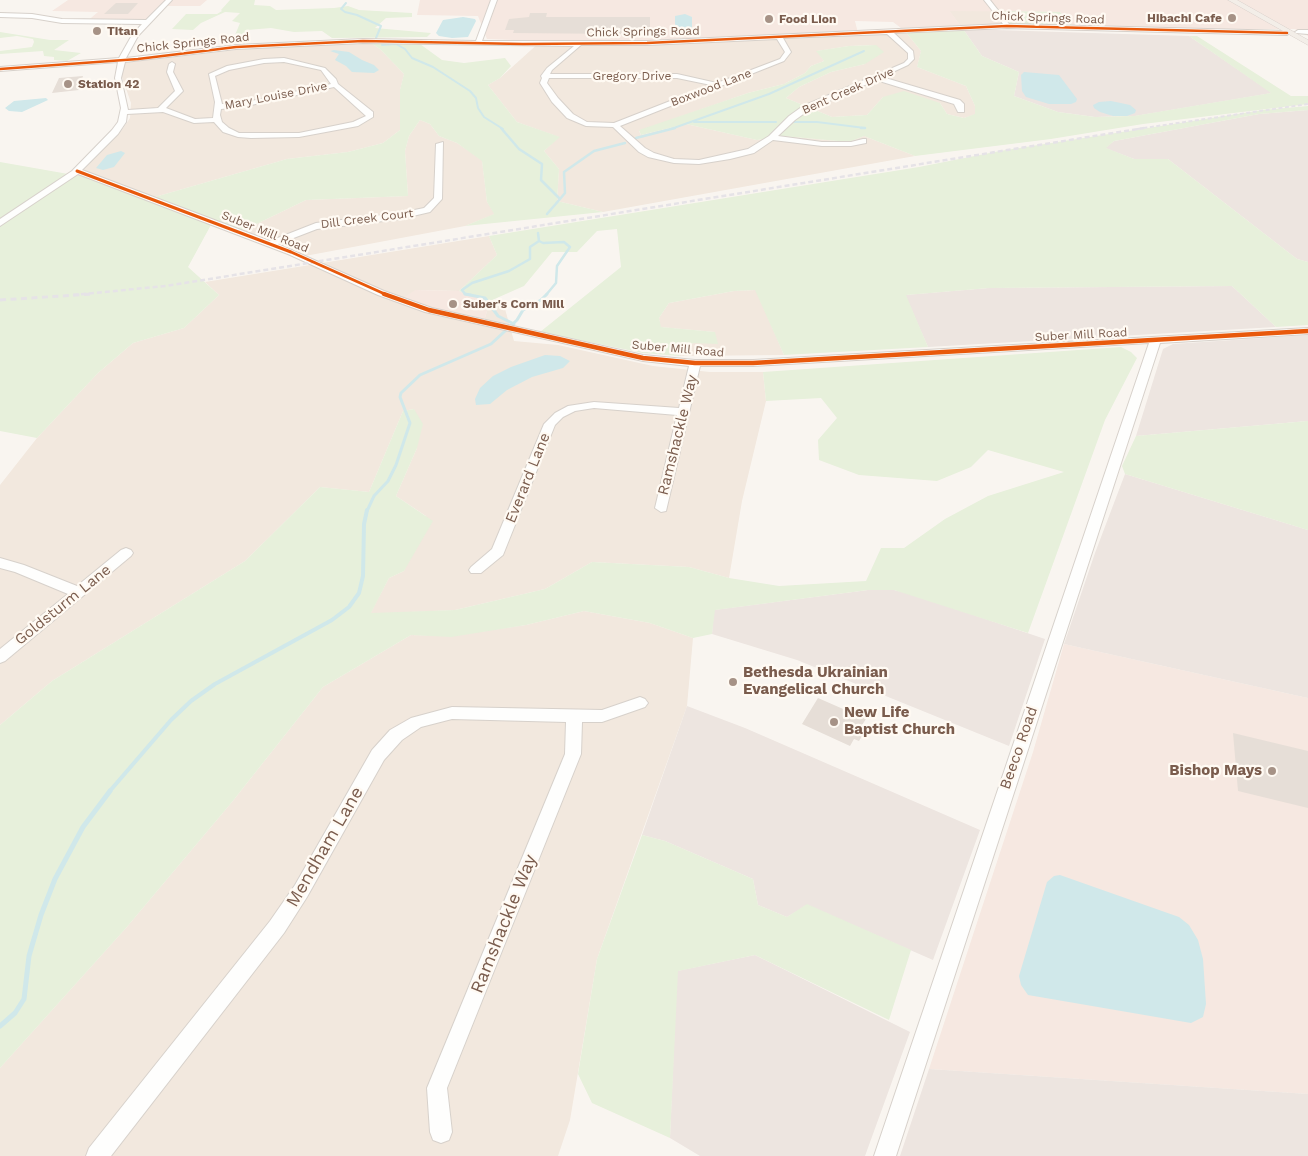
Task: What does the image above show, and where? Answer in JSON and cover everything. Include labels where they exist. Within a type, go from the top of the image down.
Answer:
[{"type":"main road","points":[[1232,0],[1287,33],[1308,43]]},
{"type":"main road","points":[[1245,0],[1308,38]]},
{"type":"street","points":[[0,223],[77,171],[115,132],[122,122],[125,103],[118,78],[121,60],[130,42],[169,0]]},
{"type":"street","points":[[479,42],[494,0]]},
{"type":"street","points":[[987,0],[1007,26]]},
{"type":"street","points":[[0,15],[32,16],[62,22],[147,22]]},
{"type":"street","name":"Chick Springs Road","points":[[0,69],[121,60],[268,45],[363,41],[580,43],[780,38],[1007,26],[1287,33]]},
{"type":"street","name":"Bent Creek Drive","points":[[615,125],[646,152],[660,158],[679,162],[704,161],[735,156],[755,149],[772,138],[792,118],[806,108],[906,64],[912,57],[906,46],[888,31]]},
{"type":"street","points":[[1298,32],[1308,32]]},
{"type":"street","name":"Boxwood Lane","points":[[615,125],[785,58],[787,50],[780,38]]},
{"type":"street","points":[[580,43],[550,68],[544,76],[545,87],[575,120],[586,124],[615,125]]},
{"type":"street","points":[[268,45],[266,58],[268,61]]},
{"type":"street","points":[[268,61],[296,62],[323,69],[334,80],[335,85],[370,114],[369,117],[355,124],[320,132],[252,136],[238,135],[226,130],[217,120],[218,102],[211,81],[211,75],[227,68],[268,61]]},
{"type":"street","points":[[160,110],[179,91],[170,72],[172,64]]},
{"type":"street","name":"Gregory Drive","points":[[544,76],[677,76],[697,78],[718,85]]},
{"type":"street","points":[[877,78],[956,102],[960,104],[961,110]]},
{"type":"street","name":"Mary Louise Drive","points":[[218,107],[242,105],[335,85]]},
{"type":"street","points":[[124,112],[160,110],[194,121],[217,120]]},
{"type":"street","points":[[772,138],[828,144],[851,144],[863,141]]},
{"type":"street","name":"Dill Creek Court","points":[[270,244],[316,226],[400,216],[427,210],[438,199],[440,144]]},
{"type":"street","name":"Suber Mill Road","points":[[77,171],[270,244],[412,304],[440,313],[619,354],[696,363],[730,364],[1308,331]]},
{"type":"street","name":"Beeco Road","points":[[885,1156],[1155,341]]},
{"type":"street","name":"Ramshackle Way","points":[[661,508],[696,363]]},
{"type":"street","name":"Everard Lane","points":[[476,570],[498,552],[550,424],[559,415],[572,408],[594,405],[684,412]]},
{"type":"street","name":"Goldsturm Lane","points":[[0,657],[126,553]]},
{"type":"street","points":[[0,563],[19,568],[78,593]]},
{"type":"street","name":"Mendham Lane","points":[[97,1156],[277,927],[301,890],[378,755],[389,741],[417,722],[452,713],[602,716],[640,703]]},
{"type":"street","name":"Ramshackle Way","points":[[441,1132],[437,1088],[573,754],[574,716]]},
{"type":"shaded area","points":[[68,0],[207,0],[200,6],[163,6],[145,23],[85,23],[98,12],[52,11]]},
{"type":"shaded area","points":[[420,0],[1308,0],[1308,36],[1295,29],[1156,29],[1073,26],[1060,12],[950,11],[963,29],[905,31],[893,22],[855,21],[858,33],[676,40],[541,41],[487,39],[478,16],[417,15]]},
{"type":"shaded area","points":[[949,11],[994,11],[1004,24],[960,25]]},
{"type":"shaded area","points":[[963,29],[1189,36],[1272,93],[1135,116],[1095,117],[1058,112],[1014,96],[1019,72],[982,56]]},
{"type":"shaded area","points":[[905,31],[921,51],[917,67],[966,86],[975,106],[976,114],[964,118],[947,114],[940,103],[883,97],[867,115],[832,117],[786,98],[799,87],[831,72],[865,64],[876,45],[849,46],[817,51],[824,61],[811,66],[805,73],[784,84],[748,93],[639,131],[641,135],[686,124],[757,140],[783,136],[849,142],[864,136],[915,156],[603,212],[557,201],[559,169],[544,151],[559,137],[517,122],[488,85],[500,78],[541,41],[676,40]]},
{"type":"shaded area","points":[[371,43],[380,49],[404,74],[400,90],[400,130],[383,143],[348,152],[287,159],[148,199],[71,174],[106,146],[122,130],[130,118],[131,103],[122,77],[123,63],[244,49]]},
{"type":"shaded area","points":[[1308,110],[1308,262],[1297,259],[1168,159],[1134,159],[1105,148],[1114,141],[1259,114]]},
{"type":"shaded area","points":[[420,120],[430,124],[439,136],[457,143],[482,160],[487,202],[495,214],[465,226],[305,256],[240,232],[306,200],[408,196],[405,151],[409,136]]},
{"type":"shaded area","points":[[489,236],[497,255],[459,291],[415,290],[484,321],[490,301],[505,309],[514,341],[558,345],[653,366],[710,372],[763,372],[766,401],[742,501],[729,578],[689,567],[592,562],[545,589],[455,610],[370,614],[389,578],[404,571],[426,516],[396,496],[417,448],[414,409],[403,411],[369,492],[320,487],[245,561],[52,681],[0,725],[0,485],[37,438],[98,373],[133,343],[184,328],[219,295],[205,282]]},
{"type":"shaded area","points":[[1232,286],[1276,327],[928,347],[905,295],[989,288]]},
{"type":"shaded area","name":"Suber's Corn Mill","points":[[415,290],[459,291],[490,301],[484,321],[449,314],[403,298]]},
{"type":"shaded area","points":[[756,290],[784,355],[679,356],[693,343],[715,332],[660,327],[659,318],[669,303],[734,291]]},
{"type":"shaded area","points":[[1308,335],[1308,421],[1136,436],[1163,349],[1173,344]]},
{"type":"shaded area","points":[[1125,474],[1308,530],[1308,698],[1064,644],[1095,553]]},
{"type":"shaded area","points":[[868,590],[894,590],[917,596],[1045,639],[1009,746],[797,660],[712,634],[714,610]]},
{"type":"shaded area","points":[[584,611],[650,623],[693,638],[687,706],[597,959],[570,1120],[558,1156],[0,1156],[0,1068],[126,928],[232,802],[323,687],[411,635],[451,636],[526,625]]},
{"type":"shaded area","points":[[1064,644],[1308,698],[1308,1094],[929,1069],[1033,752]]},
{"type":"shaded area","points":[[687,706],[745,728],[980,830],[933,960],[807,905],[787,917],[758,905],[753,879],[665,841],[642,835]]},
{"type":"shaded area","points":[[755,955],[910,1032],[865,1156],[700,1156],[670,1138],[677,971]]},
{"type":"shaded area","points":[[929,1069],[1308,1094],[1308,1156],[900,1156]]},
{"type":"green space","points":[[230,0],[255,0],[254,5],[270,6],[276,10],[348,6],[359,10],[412,13],[412,17],[386,18],[375,28],[431,33],[427,37],[332,38],[322,31],[294,32],[271,28],[247,30],[246,38],[233,40],[240,23],[232,21],[240,13],[225,12],[201,23],[193,30],[172,29],[186,14],[217,14],[222,11]]},
{"type":"green space","points":[[994,11],[1060,12],[1073,26],[1004,24]]},
{"type":"green space","points":[[963,29],[982,56],[1019,72],[1014,96],[1058,112],[1095,117],[1134,116],[1271,93],[1189,36],[1197,36],[1291,96],[1308,96],[1308,104],[1143,124],[1051,139],[915,156],[864,136],[849,142],[783,136],[757,140],[686,124],[641,135],[639,130],[748,93],[784,84],[805,73],[811,66],[824,61],[816,51],[849,46],[876,45],[884,52],[865,64],[831,72],[799,87],[786,98],[832,117],[867,115],[883,97],[904,91],[940,103],[947,114],[964,118],[975,114],[975,106],[966,86],[917,67],[921,51],[905,31]]},
{"type":"green space","points":[[0,32],[50,40],[69,40],[54,50],[81,53],[67,61],[54,60],[54,57],[44,56],[43,51],[0,54],[0,51],[32,47],[34,42],[33,39],[17,36],[0,38]]},
{"type":"green space","points":[[371,43],[420,44],[442,60],[464,63],[505,58],[511,66],[500,78],[488,85],[517,122],[560,137],[544,151],[559,169],[557,201],[603,212],[465,226],[494,214],[487,202],[482,161],[457,143],[439,136],[430,124],[420,120],[409,136],[405,151],[408,196],[306,200],[240,232],[212,223],[188,267],[219,295],[184,328],[133,343],[98,373],[37,438],[0,431],[0,162],[91,178],[148,199],[287,159],[348,152],[383,143],[400,130],[400,90],[404,74],[380,49]]},
{"type":"green space","points":[[1308,106],[1308,110],[1259,114],[1114,141],[1106,148],[1134,159],[1168,159],[1297,259],[1308,262],[1308,325],[1276,327],[1232,286],[989,288],[906,295],[928,347],[784,355],[755,290],[734,291],[669,303],[659,318],[661,327],[715,332],[718,344],[693,343],[679,356],[643,353],[540,332],[621,267],[617,229],[597,231],[577,252],[552,252],[524,286],[490,301],[459,291],[497,255],[489,236],[919,167],[1000,151],[1263,110]]},
{"type":"green space","points":[[1121,347],[1131,352],[1137,358],[1105,420],[1028,633],[894,590],[868,590],[715,610],[712,634],[693,638],[650,623],[584,611],[526,625],[451,637],[411,635],[323,687],[232,802],[126,928],[0,1068],[0,725],[52,681],[245,561],[320,487],[369,492],[403,411],[414,409],[423,424],[417,448],[396,496],[433,521],[404,571],[389,578],[371,613],[455,610],[545,589],[592,562],[689,567],[729,578],[779,586],[866,581],[881,548],[904,548],[945,519],[988,496],[1064,472],[988,450],[971,467],[937,481],[859,475],[819,460],[818,440],[837,418],[821,398],[766,401],[763,372]]},
{"type":"green space","points":[[1308,421],[1308,530],[1125,474],[1122,466],[1136,436]]},
{"type":"green space","points":[[642,835],[665,841],[753,879],[758,905],[787,917],[807,904],[911,950],[889,1020],[755,955],[678,971],[670,1138],[592,1103],[578,1074],[597,959]]},
{"type":"water","points":[[685,14],[692,17],[692,28],[681,30],[675,27],[675,16]]},
{"type":"water","points":[[463,17],[475,19],[476,21],[468,37],[452,38],[439,36],[436,33],[443,20]]},
{"type":"water","points":[[330,51],[349,52],[374,65],[379,70],[374,73],[352,72],[335,60],[339,54]]},
{"type":"water","points":[[1024,72],[1059,75],[1077,99],[1076,102],[1071,104],[1049,104],[1026,97],[1022,91],[1021,75]]},
{"type":"water","points":[[46,98],[48,100],[22,112],[9,111],[5,108],[14,101]]},
{"type":"water","points":[[1111,101],[1130,105],[1136,110],[1135,113],[1127,116],[1113,116],[1100,112],[1093,105],[1099,102]]},
{"type":"water","points":[[121,151],[125,153],[114,167],[103,170],[96,168],[107,155]]},
{"type":"water","points":[[545,355],[560,356],[570,361],[563,368],[532,377],[507,390],[490,404],[476,405],[475,399],[480,388],[493,376],[511,367]]},
{"type":"water","points":[[1060,875],[1179,917],[1189,925],[1198,940],[1203,959],[1206,1004],[1203,1017],[1191,1023],[1028,995],[1021,985],[1019,976],[1047,882],[1054,876]]},
{"type":"building","points":[[116,3],[138,3],[128,14],[104,14]]},
{"type":"building","points":[[530,13],[547,13],[546,17],[650,17],[650,29],[622,29],[621,34],[513,33],[514,30],[505,30],[509,19],[529,17]]},
{"type":"building","name":"Station 42","points":[[83,76],[79,90],[52,93],[59,78]]},
{"type":"building","name":"New Life Baptist Church","points":[[818,698],[866,719],[862,725],[867,727],[859,741],[854,739],[850,746],[802,724]]},
{"type":"building","name":"Bishop Mays","points":[[1233,733],[1308,751],[1308,808],[1238,791]]},
{"type":"waterway","points":[[346,3],[341,9],[345,12],[357,15],[381,26],[376,38]]},
{"type":"waterway","points":[[382,45],[396,44],[405,49],[412,58],[433,67],[470,91],[476,98],[478,108],[484,117],[503,129]]},
{"type":"waterway","points":[[671,129],[769,94],[864,51]]},
{"type":"waterway","points":[[694,122],[776,122]]},
{"type":"waterway","points":[[794,122],[817,122],[865,128],[861,128]]},
{"type":"waterway","points":[[501,128],[519,149],[542,164],[541,180],[560,199]]},
{"type":"waterway","points":[[636,138],[675,128]]},
{"type":"waterway","points":[[560,199],[565,193],[564,172],[594,151],[625,143]]},
{"type":"waterway","points":[[547,214],[560,199]]},
{"type":"waterway","points":[[538,233],[539,241]]},
{"type":"waterway","points":[[465,294],[462,290],[472,283],[509,271],[530,259],[530,247],[539,241]]},
{"type":"waterway","points":[[539,241],[543,243],[564,242],[570,247],[557,266],[556,283],[546,295]]},
{"type":"waterway","points":[[465,294],[471,295]]},
{"type":"waterway","points":[[465,294],[485,298],[498,316],[513,324]]},
{"type":"waterway","points":[[513,324],[523,310],[546,295]]},
{"type":"waterway","points":[[367,511],[374,496],[388,481],[396,465],[410,423],[400,397],[401,393],[420,375],[491,344],[513,324]]},
{"type":"waterway","points":[[109,792],[171,720],[191,701],[215,684],[332,620],[349,607],[359,593],[363,576],[364,524],[367,510]]},
{"type":"waterway","points":[[0,1026],[15,1013],[24,999],[29,956],[41,915],[55,879],[83,827],[110,791]]},
{"type":"railway","points":[[1137,129],[1308,104]]},
{"type":"railway","points":[[73,295],[166,286],[1144,128]]},
{"type":"railway","points":[[0,300],[92,294]]},
{"type":"cycle path","points":[[0,69],[138,59],[236,47],[363,41],[523,44],[647,43],[1007,26],[1287,33]]},
{"type":"cycle path","points":[[77,171],[291,252],[381,293],[429,310],[643,358],[695,363],[753,363],[1308,331]]},
{"type":"place","name":"Hibachi Cafe","points":[[1232,18]]},
{"type":"place","name":"Food Lion","points":[[769,19]]},
{"type":"place","name":"Titan","points":[[97,31]]},
{"type":"place","name":"Station 42","points":[[68,84]]},
{"type":"place","name":"Suber's Corn Mill","points":[[453,304]]},
{"type":"place","name":"Bethesda Ukrainian Evangelical Church","points":[[733,682]]},
{"type":"place","name":"New Life Baptist Church","points":[[834,722]]},
{"type":"place","name":"Bishop Mays","points":[[1272,771]]}]
